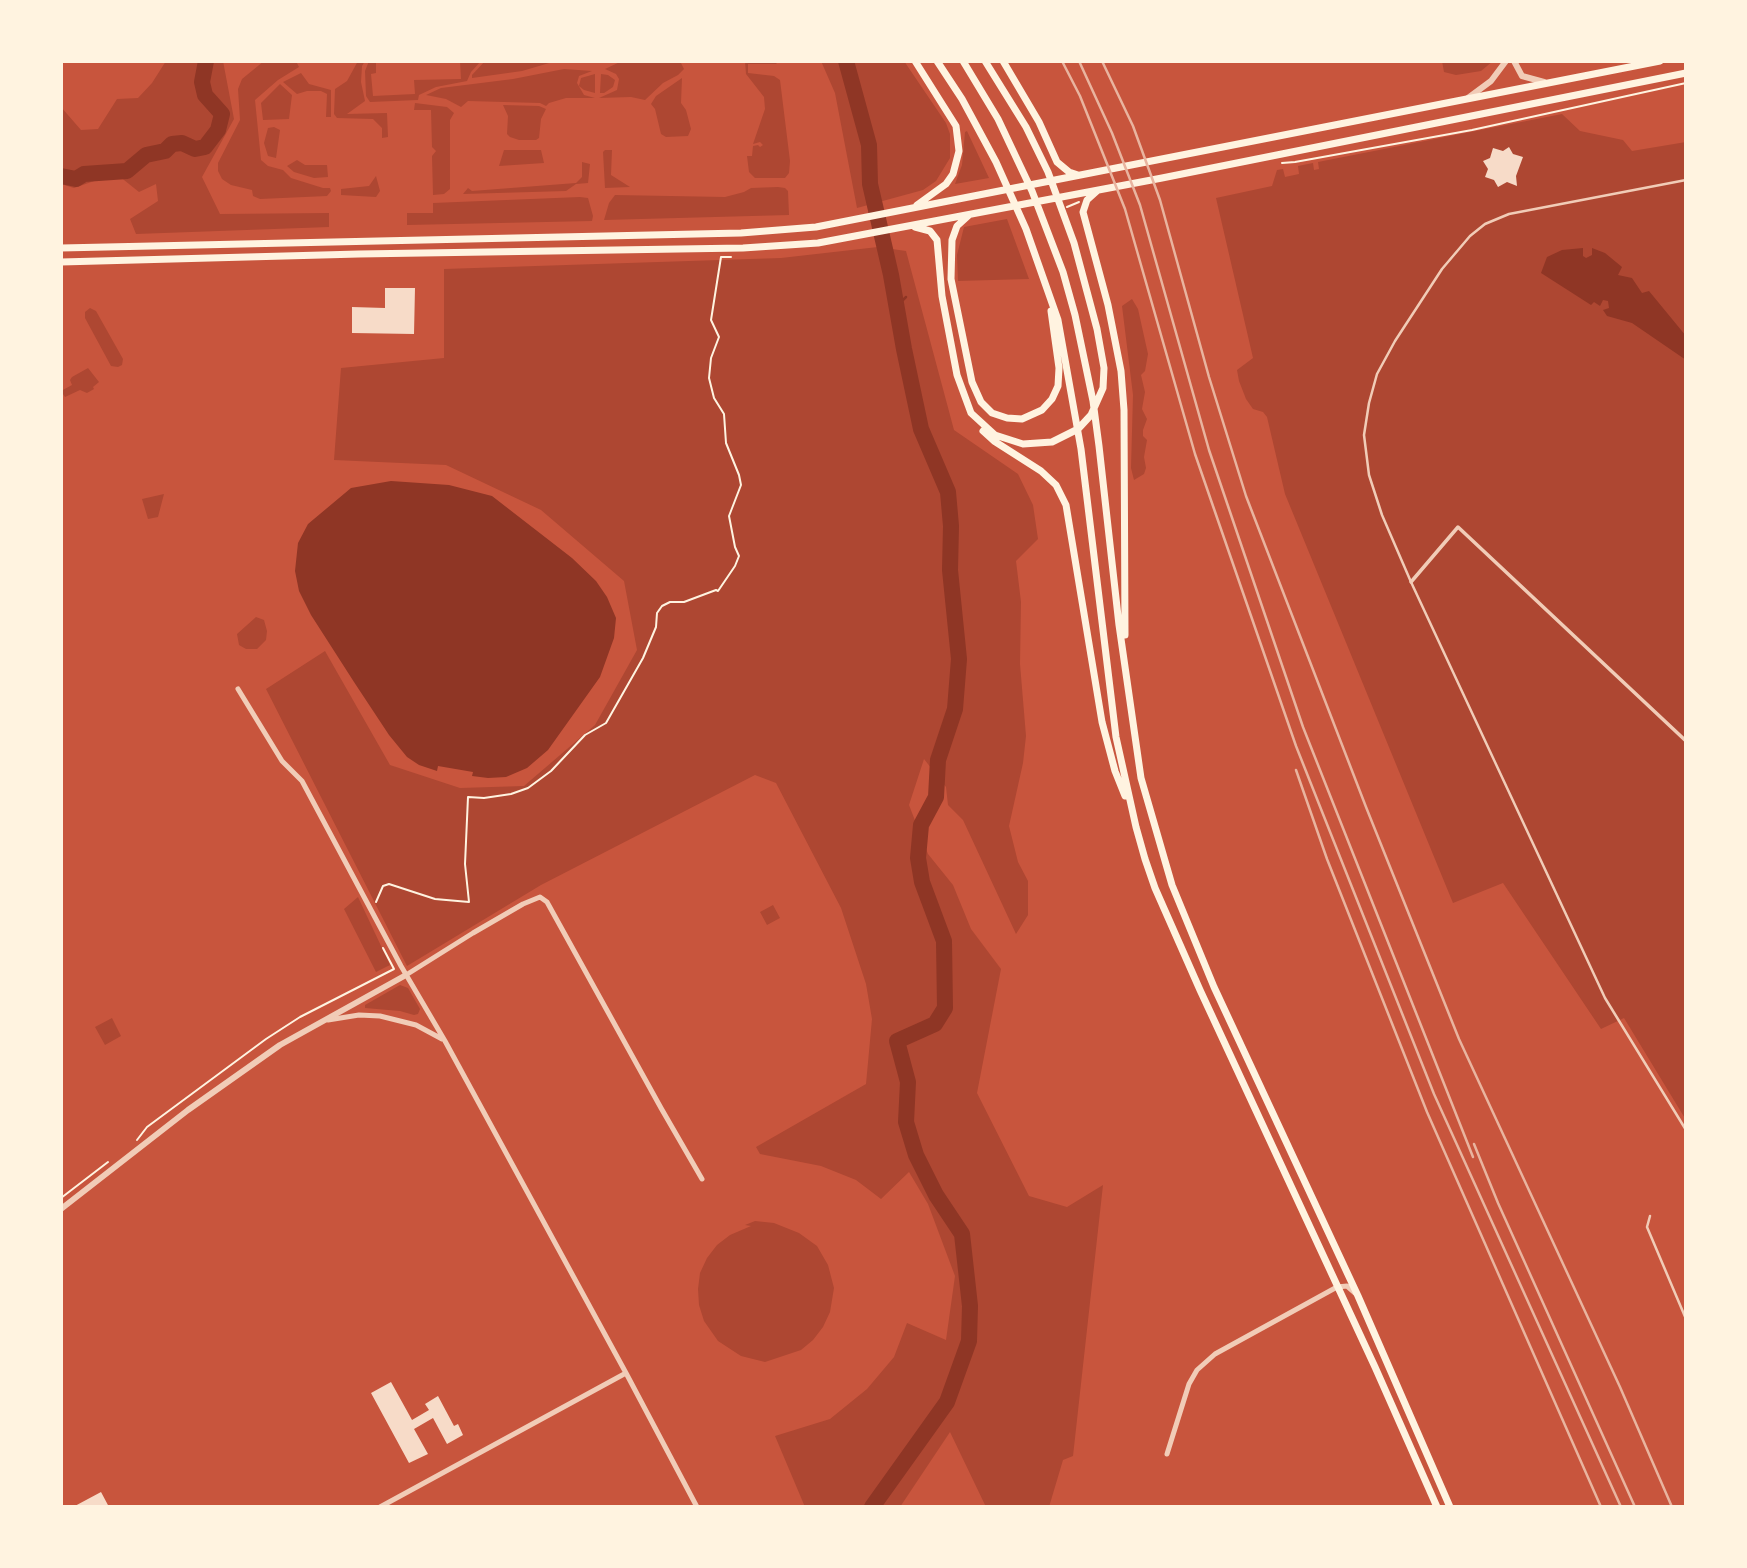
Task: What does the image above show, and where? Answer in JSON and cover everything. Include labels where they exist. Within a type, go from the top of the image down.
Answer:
[{"type":"main road","points":[[908,210],[946,184],[953,174],[959,151],[956,125],[915,61]]},
{"type":"main road","points":[[937,61],[962,99],[1007,184],[1048,288],[1067,360],[1089,511],[1108,686],[1116,737],[1145,859],[1161,901],[1437,1507]]},
{"type":"main road","points":[[963,61],[1016,154],[1063,272],[1078,329],[1093,401],[1141,778],[1172,885],[1214,986],[1358,1296],[1450,1507]]},
{"type":"main road","points":[[971,413],[987,429],[1014,443],[1043,444],[1070,435],[1091,415],[1103,388],[1104,369],[1097,329],[1074,243],[1048,172],[1026,127],[985,61]]},
{"type":"main road","points":[[1003,61],[1039,122],[1059,165],[1069,172],[1085,175]]},
{"type":"main road","points":[[61,248],[741,233],[846,222],[1660,61]]},
{"type":"main road","points":[[61,262],[743,248],[849,238],[1686,73]]},
{"type":"main road","points":[[1101,189],[1092,194],[1083,212],[1108,305],[1121,371],[1124,410],[1125,667]]},
{"type":"main road","points":[[971,214],[962,220],[955,231],[950,264],[968,364],[977,396],[992,413],[1022,419],[1036,414],[1048,405],[1058,386],[1059,368],[1048,288]]},
{"type":"main road","points":[[910,226],[930,232],[940,248],[939,278],[947,322],[959,382],[971,413],[981,429],[994,441],[1032,464],[1049,478],[1062,494],[1102,722],[1115,771],[1134,818]]},
{"type":"street","points":[[1462,101],[1482,90],[1506,61]]},
{"type":"street","points":[[1514,61],[1522,76],[1541,82],[1553,82]]},
{"type":"street","points":[[1411,582],[1458,527],[1686,741]]},
{"type":"street","points":[[238,689],[282,761],[302,781],[626,1373],[696,1507]]},
{"type":"street","points":[[61,1209],[188,1110],[279,1045],[406,975],[523,904],[540,897],[547,902],[702,1179]]},
{"type":"street","points":[[317,1022],[359,1015],[380,1016],[416,1025],[445,1041]]},
{"type":"street","points":[[1167,1454],[1189,1384],[1197,1370],[1215,1354],[1337,1287],[1347,1286],[1358,1296]]},
{"type":"street","points":[[380,1507],[626,1373]]},
{"type":"lane","points":[[1686,180],[1509,214],[1485,224],[1470,236],[1442,269],[1395,341],[1377,374],[1368,403],[1364,435],[1369,475],[1382,515],[1411,582],[1605,998],[1686,1130]]},
{"type":"lane","points":[[1650,1216],[1647,1227],[1686,1319]]},
{"type":"path","points":[[1318,158],[1472,130],[1686,83]]},
{"type":"path","points":[[375,904],[383,886],[389,884],[435,899],[470,902],[465,864],[468,797],[497,797],[528,788],[551,771],[585,735],[606,723],[628,688],[656,627],[657,613],[662,606],[718,591],[736,566],[739,556],[729,516],[741,485],[740,475],[726,443],[724,414],[714,398],[709,378],[711,358],[719,337],[711,320],[720,257]]},
{"type":"path","points":[[375,979],[394,969]]},
{"type":"shaded area","points":[[166,61],[223,61],[234,119],[202,177],[220,214],[329,213],[329,227],[136,234],[130,219],[158,201],[156,184],[139,192],[119,176],[74,188],[61,184],[61,107],[81,130],[98,129],[117,99],[138,98],[152,83]]},
{"type":"shaded area","points":[[264,61],[296,61],[299,67],[278,80],[255,100],[261,160],[268,166],[283,170],[291,178],[330,188],[327,196],[260,199],[253,196],[252,190],[231,185],[222,179],[218,171],[218,163],[240,120],[238,89],[242,79]]},
{"type":"shaded area","points":[[358,61],[365,61],[361,82],[365,101],[347,114],[387,113],[388,137],[382,138],[382,128],[373,119],[337,118],[334,114],[335,89],[347,81]]},
{"type":"shaded area","points":[[369,61],[376,61],[376,73],[371,74],[373,96],[415,94],[414,80],[461,79],[460,61],[481,61],[467,81],[436,87],[419,95],[418,100],[370,102],[366,96],[365,71]]},
{"type":"shaded area","points":[[485,61],[556,61],[522,71],[472,78]]},
{"type":"shaded area","points":[[622,61],[680,61],[684,69],[663,83],[645,100],[631,97],[599,98],[617,90],[619,79],[616,74],[605,69]]},
{"type":"shaded area","points":[[745,61],[774,61],[777,64],[748,64],[748,73],[774,76],[780,80],[790,161],[789,173],[785,178],[755,178],[749,172],[747,156],[752,156],[753,146],[763,145],[760,142],[753,144],[765,109],[764,97],[746,74]]},
{"type":"shaded area","points":[[821,61],[904,61],[946,123],[950,134],[950,158],[936,181],[923,190],[857,208],[835,93]]},
{"type":"shaded area","points":[[1442,61],[1493,61],[1481,71],[1456,75],[1444,72]]},
{"type":"shaded area","points":[[564,69],[592,71],[579,76],[577,83],[584,95],[595,98],[566,98],[546,106],[540,103],[468,101],[461,107],[446,99],[426,95],[441,88]]},
{"type":"shaded area","points":[[301,73],[309,84],[331,90],[331,117],[326,117],[327,94],[307,91],[297,94],[283,82]]},
{"type":"shaded area","points":[[595,74],[595,93],[579,86],[581,78]]},
{"type":"shaded area","points":[[601,74],[615,80],[613,87],[604,93],[600,93]]},
{"type":"shaded area","points":[[682,78],[681,103],[686,110],[691,129],[688,136],[666,137],[661,134],[655,109],[651,104],[656,96]]},
{"type":"shaded area","points":[[280,84],[292,95],[289,119],[263,120],[261,103]]},
{"type":"shaded area","points":[[415,103],[447,107],[454,113],[450,120],[450,189],[444,194],[433,195],[432,156],[436,151],[432,147],[431,110],[414,110]]},
{"type":"shaded area","points":[[503,105],[539,106],[546,109],[541,119],[539,138],[519,140],[510,137],[507,134],[508,116]]},
{"type":"shaded area","points":[[1562,114],[1580,131],[1623,140],[1632,151],[1686,142],[1686,1120],[1624,1018],[1601,1029],[1503,883],[1453,903],[1285,494],[1267,417],[1263,412],[1253,409],[1246,399],[1237,370],[1253,358],[1216,198],[1272,186],[1277,170],[1283,169],[1285,177],[1299,174],[1298,166],[1313,163],[1314,170],[1319,169],[1318,162]]},
{"type":"shaded area","points":[[268,128],[280,130],[276,158],[268,156],[264,143]]},
{"type":"shaded area","points":[[967,131],[989,178],[955,184],[962,165]]},
{"type":"shaded area","points":[[504,150],[541,150],[544,163],[499,166]]},
{"type":"shaded area","points":[[605,150],[612,150],[611,175],[630,187],[605,188]]},
{"type":"shaded area","points":[[297,160],[305,165],[327,165],[328,177],[314,178],[294,172],[287,166]]},
{"type":"shaded area","points":[[582,162],[590,164],[588,183],[576,184],[566,191],[463,194],[468,188],[472,191],[576,183],[582,177]]},
{"type":"shaded area","points":[[376,176],[380,191],[376,197],[341,195],[341,189],[369,186]]},
{"type":"shaded area","points":[[778,187],[788,191],[789,215],[604,220],[609,203],[615,195],[725,197],[751,188]]},
{"type":"shaded area","points":[[588,198],[592,221],[407,225],[407,213],[433,213],[433,203]]},
{"type":"shaded area","points":[[1007,219],[1029,279],[958,281],[957,255],[964,227]]},
{"type":"shaded area","points":[[878,247],[906,251],[954,430],[1018,474],[1033,505],[1038,539],[1016,561],[1021,602],[1020,664],[1026,736],[1009,826],[1018,862],[1028,881],[1028,915],[1016,934],[963,820],[948,805],[946,787],[924,759],[909,805],[928,854],[953,885],[971,929],[1001,969],[977,1093],[1029,1196],[1067,1207],[1103,1185],[1073,1456],[1063,1460],[1049,1507],[986,1507],[950,1432],[900,1507],[805,1507],[775,1436],[830,1419],[867,1389],[894,1357],[907,1323],[946,1340],[955,1276],[928,1204],[909,1172],[881,1199],[856,1180],[821,1166],[760,1154],[756,1147],[866,1084],[872,1019],[866,984],[841,908],[776,783],[755,775],[541,885],[407,966],[266,689],[325,651],[390,765],[460,788],[524,786],[595,725],[637,650],[624,581],[541,510],[446,465],[334,460],[341,368],[444,358],[444,269],[781,258]]},
{"type":"shaded area","points":[[1583,248],[1583,256],[1586,258],[1592,255],[1592,248],[1605,253],[1622,267],[1618,275],[1632,278],[1642,293],[1649,291],[1686,336],[1686,360],[1632,323],[1607,316],[1603,310],[1609,308],[1608,301],[1603,300],[1600,306],[1594,302],[1591,305],[1541,273],[1547,257],[1562,250]]},
{"type":"shaded area","points":[[1132,299],[1138,309],[1148,354],[1145,371],[1141,375],[1145,392],[1142,409],[1147,419],[1143,430],[1143,436],[1147,440],[1144,457],[1146,468],[1144,474],[1134,480],[1131,468],[1133,395],[1122,306]]},
{"type":"shaded area","points":[[90,308],[96,311],[123,359],[122,365],[111,366],[85,318],[85,312]]},
{"type":"shaded area","points":[[88,368],[99,382],[94,389],[87,393],[80,390],[65,397],[61,391],[72,385],[72,377]]},
{"type":"shaded area","points":[[391,481],[449,485],[492,496],[572,558],[596,581],[607,597],[616,618],[614,638],[600,677],[548,750],[527,768],[506,777],[488,778],[472,776],[473,772],[438,766],[437,771],[419,765],[407,757],[354,682],[311,615],[299,591],[295,571],[298,543],[308,524],[351,488]]},
{"type":"shaded area","points":[[164,494],[158,517],[148,519],[142,499]]},
{"type":"shaded area","points":[[256,617],[264,620],[266,640],[257,649],[246,649],[239,645],[237,634]]},
{"type":"shaded area","points":[[358,897],[390,965],[376,972],[344,909]]},
{"type":"shaded area","points":[[773,905],[780,918],[767,925],[760,912]]},
{"type":"shaded area","points":[[400,985],[408,988],[420,1009],[418,1014],[365,1008],[365,1005]]},
{"type":"shaded area","points":[[112,1018],[121,1036],[105,1045],[95,1027]]},
{"type":"shaded area","points":[[755,1221],[774,1223],[799,1233],[817,1246],[828,1265],[834,1288],[830,1312],[813,1340],[801,1350],[765,1362],[741,1356],[718,1341],[704,1321],[699,1305],[700,1273],[707,1258],[717,1245]]},
{"type":"building","points":[[1509,147],[1513,154],[1523,157],[1516,176],[1517,186],[1507,182],[1498,187],[1494,180],[1485,177],[1488,169],[1483,161],[1490,158],[1493,148],[1503,151]]},
{"type":"building","points":[[385,288],[415,288],[414,334],[352,333],[352,307],[385,308]]},
{"type":"building","points":[[391,1382],[412,1420],[429,1410],[425,1404],[438,1396],[454,1426],[458,1424],[463,1435],[447,1444],[433,1418],[414,1429],[428,1454],[409,1463],[371,1393]]},
{"type":"building","points":[[101,1492],[109,1507],[73,1507]]},
{"type":"waterway","points":[[61,176],[76,179],[84,174],[127,171],[146,155],[165,151],[172,144],[182,143],[195,149],[205,147],[218,130],[222,114],[205,95],[202,82],[206,61]]},
{"type":"waterway","points":[[846,61],[869,145],[870,184],[921,429],[948,492],[951,526],[950,570],[959,659],[955,709],[938,760],[936,797],[921,825],[918,858],[922,882],[944,941],[945,1008],[935,1024],[897,1041],[908,1082],[906,1122],[916,1155],[936,1195],[962,1234],[970,1306],[969,1341],[947,1402],[872,1507]]},
{"type":"waterway","points":[[897,306],[906,297]]},
{"type":"railway","points":[[1062,61],[1080,96],[1125,209],[1195,454],[1296,746],[1434,1094],[1621,1507]]},
{"type":"railway","points":[[1079,61],[1112,133],[1140,205],[1209,450],[1303,727],[1473,1157]]},
{"type":"railway","points":[[1102,61],[1133,126],[1160,200],[1209,377],[1246,496],[1366,807],[1459,1039],[1620,1387],[1672,1507]]},
{"type":"railway","points":[[1296,770],[1327,859],[1427,1112],[1601,1507]]},
{"type":"railway","points":[[1474,1144],[1635,1507]]}]
